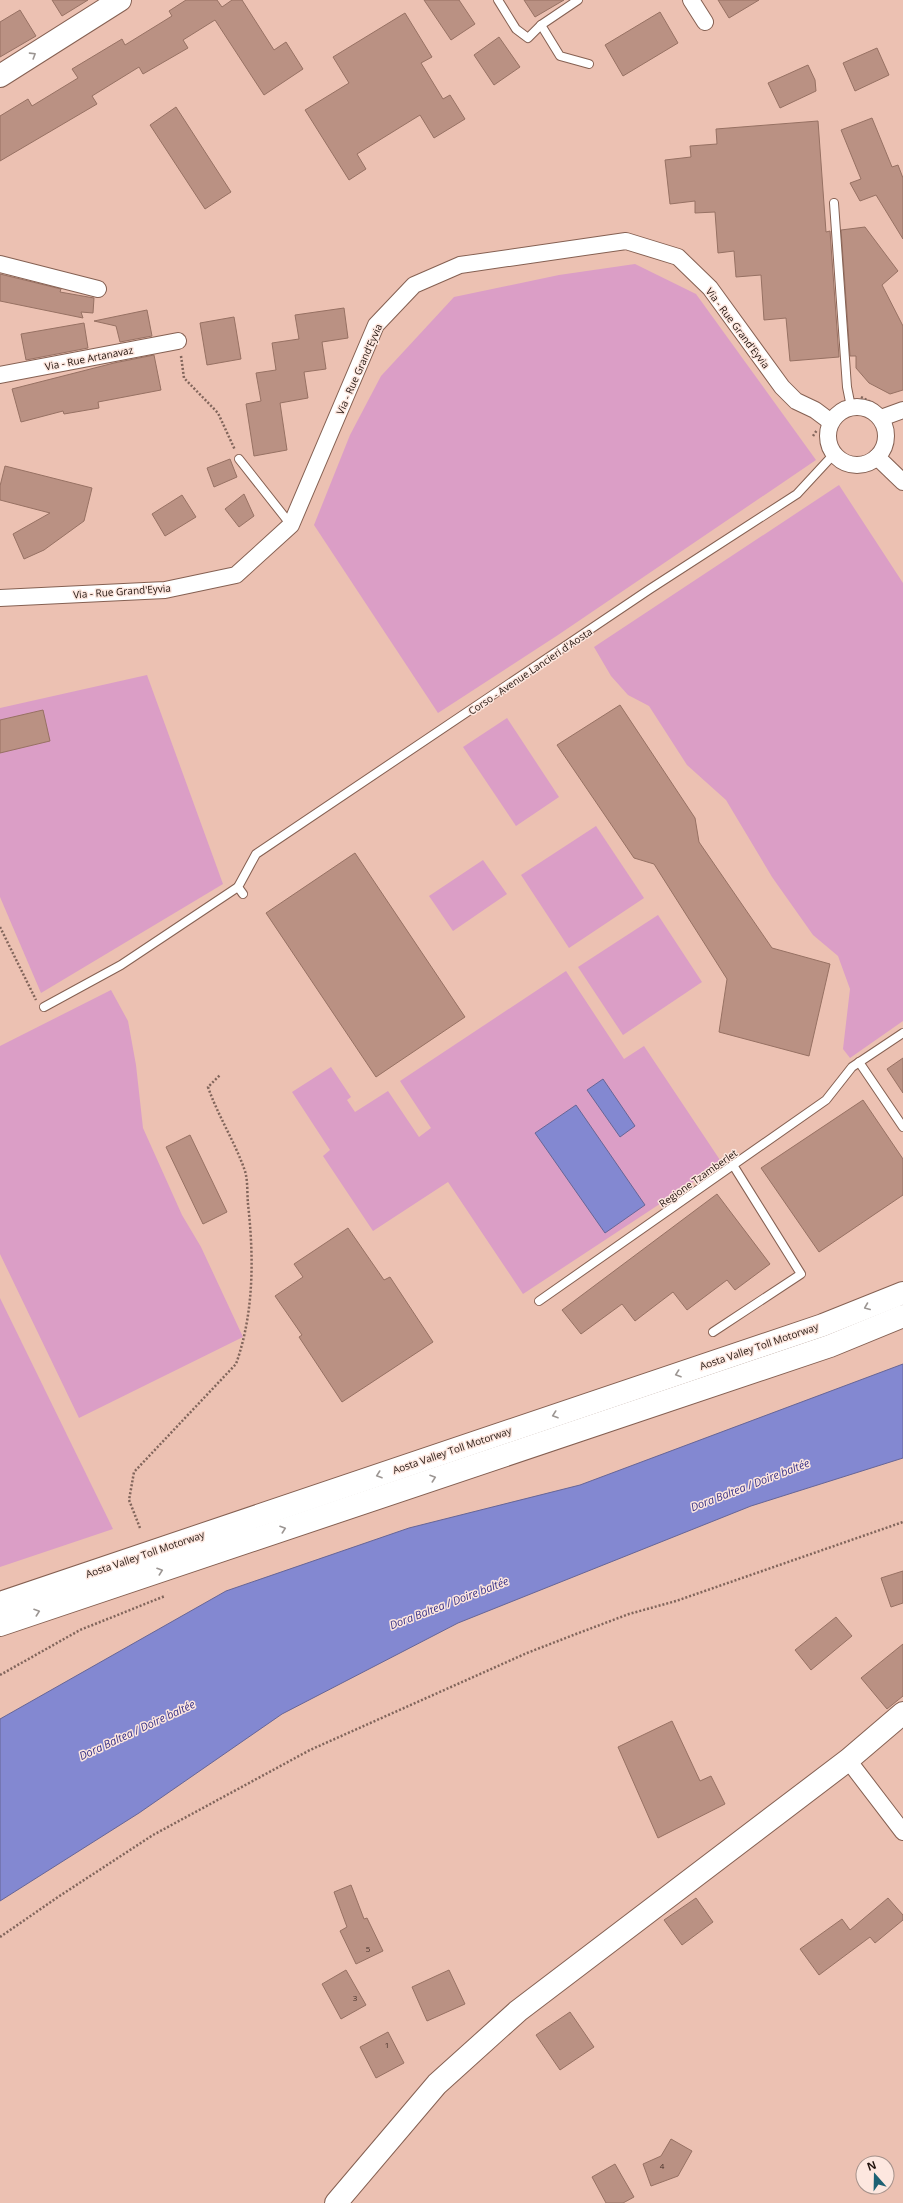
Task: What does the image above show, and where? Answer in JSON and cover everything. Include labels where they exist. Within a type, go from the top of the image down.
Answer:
[{"type":"main road","points":[[0,76],[120,0]]},
{"type":"main road","name":"Aosta Valley Toll Motorway","points":[[0,1603],[815,1328],[903,1293]]},
{"type":"main road","name":"Aosta Valley Toll Motorway","points":[[0,1625],[830,1346],[903,1316]]},
{"type":"main road","points":[[336,2203],[437,2084],[518,2011],[848,1760],[903,1713]]},
{"type":"street","points":[[691,0],[705,22]]},
{"type":"street","name":"Via - Rue Grand'Eyvia","points":[[0,598],[165,590],[236,575],[291,525],[376,326],[414,285],[460,265],[626,240],[678,257],[710,288],[782,387],[796,401],[815,410],[831,422]]},
{"type":"street","points":[[0,264],[98,289]]},
{"type":"street","name":"Via - Rue Artanavaz","points":[[0,376],[178,341]]},
{"type":"street","points":[[851,407],[866,408],[881,418],[884,424],[886,438],[884,446],[877,456],[869,462],[851,464],[843,462],[834,454],[828,438],[831,422],[842,410],[851,407]]},
{"type":"street","points":[[881,418],[903,410]]},
{"type":"street","points":[[877,456],[903,482]]},
{"type":"street","points":[[848,1760],[903,1832]]},
{"type":"lane","points":[[498,0],[516,29],[528,38],[541,25],[578,0]]},
{"type":"lane","points":[[541,25],[560,56],[589,64]]},
{"type":"lane","points":[[834,203],[847,387],[851,407]]},
{"type":"lane","name":"Corso - Avenue Lancieri d'Aosta","points":[[238,887],[256,854],[650,589],[797,494],[834,454]]},
{"type":"lane","points":[[239,459],[291,525]]},
{"type":"lane","points":[[44,1007],[128,961],[238,887],[243,894]]},
{"type":"lane","name":"Regione Tzamberlet","points":[[539,1301],[826,1100],[852,1067],[903,1033]]},
{"type":"lane","points":[[860,1062],[903,1127]]},
{"type":"lane","points":[[713,1332],[801,1274],[733,1165]]},
{"type":"path","points":[[178,341],[184,378],[218,413],[239,459]]},
{"type":"path","points":[[0,927],[35,999],[44,1007]]},
{"type":"path","points":[[140,1528],[129,1500],[134,1472],[236,1364],[243,1343],[252,1280],[251,1234],[245,1172],[216,1111],[208,1087],[220,1075]]},
{"type":"path","points":[[0,1937],[152,1835],[310,1750],[527,1653],[576,1634],[629,1614],[676,1601],[903,1522]]},
{"type":"path","points":[[1,1674],[80,1630],[165,1596]]},
{"type":"shaded area","points":[[635,264],[696,294],[816,460],[558,635],[438,713],[314,525],[350,435],[381,376],[454,297],[559,275]]},
{"type":"shaded area","points":[[839,485],[903,583],[903,1021],[850,1058],[843,1049],[850,989],[838,956],[813,935],[772,877],[726,800],[687,765],[649,706],[628,695],[611,676],[594,647]]},
{"type":"shaded area","points":[[147,675],[223,884],[41,993],[0,897],[0,708]]},
{"type":"shaded area","points":[[507,718],[559,797],[516,826],[463,747]]},
{"type":"shaded area","points":[[596,826],[644,898],[569,948],[521,875]]},
{"type":"shaded area","points":[[483,860],[507,894],[453,931],[429,896]]},
{"type":"shaded area","points":[[658,915],[702,982],[623,1035],[578,967]]},
{"type":"shaded area","points":[[566,971],[624,1059],[644,1046],[722,1163],[523,1294],[448,1182],[373,1231],[323,1156],[330,1150],[292,1092],[331,1067],[351,1097],[347,1100],[355,1112],[388,1091],[419,1137],[431,1128],[400,1081]]},
{"type":"shaded area","points":[[111,990],[128,1021],[136,1065],[143,1128],[182,1215],[201,1247],[243,1337],[79,1418],[0,1254],[0,1046]]},
{"type":"shaded area","points":[[0,1298],[113,1529],[0,1567]]},
{"type":"water","points":[[603,1079],[635,1126],[620,1137],[587,1090]]},
{"type":"water","points":[[576,1105],[645,1205],[605,1233],[535,1133]]},
{"type":"water","name":"Dora Baltea / Doire baltée","points":[[903,1364],[903,1458],[751,1506],[458,1623],[282,1714],[139,1813],[0,1901],[0,1719],[226,1591],[409,1528],[580,1485]]},
{"type":"building","points":[[52,0],[88,0],[62,16]]},
{"type":"building","points":[[186,0],[217,0],[222,7],[232,0],[242,0],[274,50],[286,42],[303,69],[264,95],[215,20],[183,40],[188,48],[143,74],[139,67],[92,96],[97,104],[0,161],[0,116],[28,99],[32,106],[78,78],[72,69],[122,39],[125,45],[172,16],[169,11]]},
{"type":"building","points":[[424,0],[459,0],[475,24],[451,40]]},
{"type":"building","points":[[524,0],[564,0],[535,17]]},
{"type":"building","points":[[718,0],[759,0],[729,18]]},
{"type":"building","points":[[20,10],[36,36],[0,57],[0,22]]},
{"type":"building","points":[[660,12],[678,43],[623,76],[605,45]]},
{"type":"building","points":[[405,13],[432,57],[421,63],[443,99],[450,95],[465,119],[434,138],[420,115],[357,154],[366,169],[349,180],[305,110],[349,83],[333,57]]},
{"type":"building","points":[[499,37],[520,67],[494,85],[474,55]]},
{"type":"building","points":[[877,48],[889,75],[855,91],[843,63]]},
{"type":"building","points":[[808,65],[815,80],[816,91],[780,108],[768,83]]},
{"type":"building","points":[[176,107],[231,192],[205,209],[150,125]]},
{"type":"building","points":[[872,118],[892,167],[898,165],[903,178],[903,239],[876,195],[860,201],[850,183],[861,179],[841,130]]},
{"type":"building","points":[[818,121],[826,232],[830,231],[839,357],[790,361],[786,318],[764,320],[761,275],[736,277],[734,251],[718,253],[715,212],[695,213],[695,201],[670,204],[665,160],[691,157],[690,146],[717,144],[716,129]]},
{"type":"building","points":[[865,227],[898,271],[882,285],[903,326],[903,390],[890,394],[869,383],[856,368],[856,356],[850,356],[841,230]]},
{"type":"building","points":[[0,274],[61,289],[60,292],[94,298],[93,313],[81,312],[83,318],[0,301]]},
{"type":"building","points":[[344,308],[348,338],[322,342],[326,369],[304,372],[308,398],[280,403],[287,450],[254,456],[246,404],[261,401],[256,373],[276,370],[272,343],[299,339],[295,315]]},
{"type":"building","points":[[147,310],[152,336],[120,342],[116,326],[94,321]]},
{"type":"building","points":[[234,317],[241,359],[207,365],[200,323]]},
{"type":"building","points":[[84,323],[88,348],[26,360],[21,334]]},
{"type":"building","points":[[154,355],[161,390],[98,402],[99,408],[64,414],[63,411],[21,422],[12,389],[114,363]]},
{"type":"building","points":[[230,459],[237,477],[214,487],[207,468]]},
{"type":"building","points":[[5,466],[92,488],[84,521],[44,550],[24,559],[13,534],[50,513],[0,500],[0,486]]},
{"type":"building","points":[[244,494],[254,516],[239,527],[225,509]]},
{"type":"building","points":[[182,495],[196,517],[165,536],[152,514]]},
{"type":"building","points":[[620,705],[695,818],[699,842],[772,948],[830,964],[809,1056],[719,1032],[727,979],[654,864],[634,858],[557,745]]},
{"type":"building","points":[[43,710],[50,741],[0,753],[0,720]]},
{"type":"building","points":[[355,853],[465,1017],[376,1077],[266,913]]},
{"type":"building","points":[[903,1058],[903,1093],[887,1069]]},
{"type":"building","points":[[863,1100],[903,1159],[903,1195],[819,1252],[761,1168]]},
{"type":"building","points":[[190,1135],[227,1212],[203,1224],[166,1147]]},
{"type":"building","points":[[717,1194],[770,1264],[735,1290],[727,1280],[687,1310],[673,1292],[635,1321],[622,1304],[581,1334],[562,1310]]},
{"type":"building","points":[[348,1228],[384,1280],[390,1277],[433,1342],[342,1402],[299,1337],[302,1335],[275,1296],[303,1277],[294,1264]]},
{"type":"building","points":[[903,1571],[903,1603],[891,1607],[881,1578]]},
{"type":"building","points":[[836,1617],[852,1636],[811,1670],[795,1650]]},
{"type":"building","points":[[903,1644],[903,1696],[887,1709],[861,1678]]},
{"type":"building","points":[[672,1721],[700,1781],[711,1776],[725,1804],[658,1838],[618,1747]]},
{"type":"building","points":[[351,1885],[364,1919],[367,1918],[383,1951],[356,1964],[340,1931],[347,1927],[334,1892]]},
{"type":"building","points":[[696,1898],[713,1922],[682,1945],[664,1920]]},
{"type":"building","points":[[888,1898],[903,1915],[903,1920],[875,1943],[870,1937],[819,1975],[800,1949],[842,1919],[850,1930]]},
{"type":"building","points":[[346,1970],[366,2005],[341,2019],[322,1984]]},
{"type":"building","points":[[449,1970],[465,2004],[427,2021],[412,1987]]},
{"type":"building","points":[[570,2012],[594,2047],[560,2070],[536,2035]]},
{"type":"building","points":[[388,2032],[404,2063],[376,2078],[360,2047]]},
{"type":"building","points":[[671,2139],[692,2151],[678,2176],[651,2186],[643,2164],[661,2156]]},
{"type":"building","points":[[615,2164],[634,2197],[623,2203],[606,2203],[592,2177]]}]
